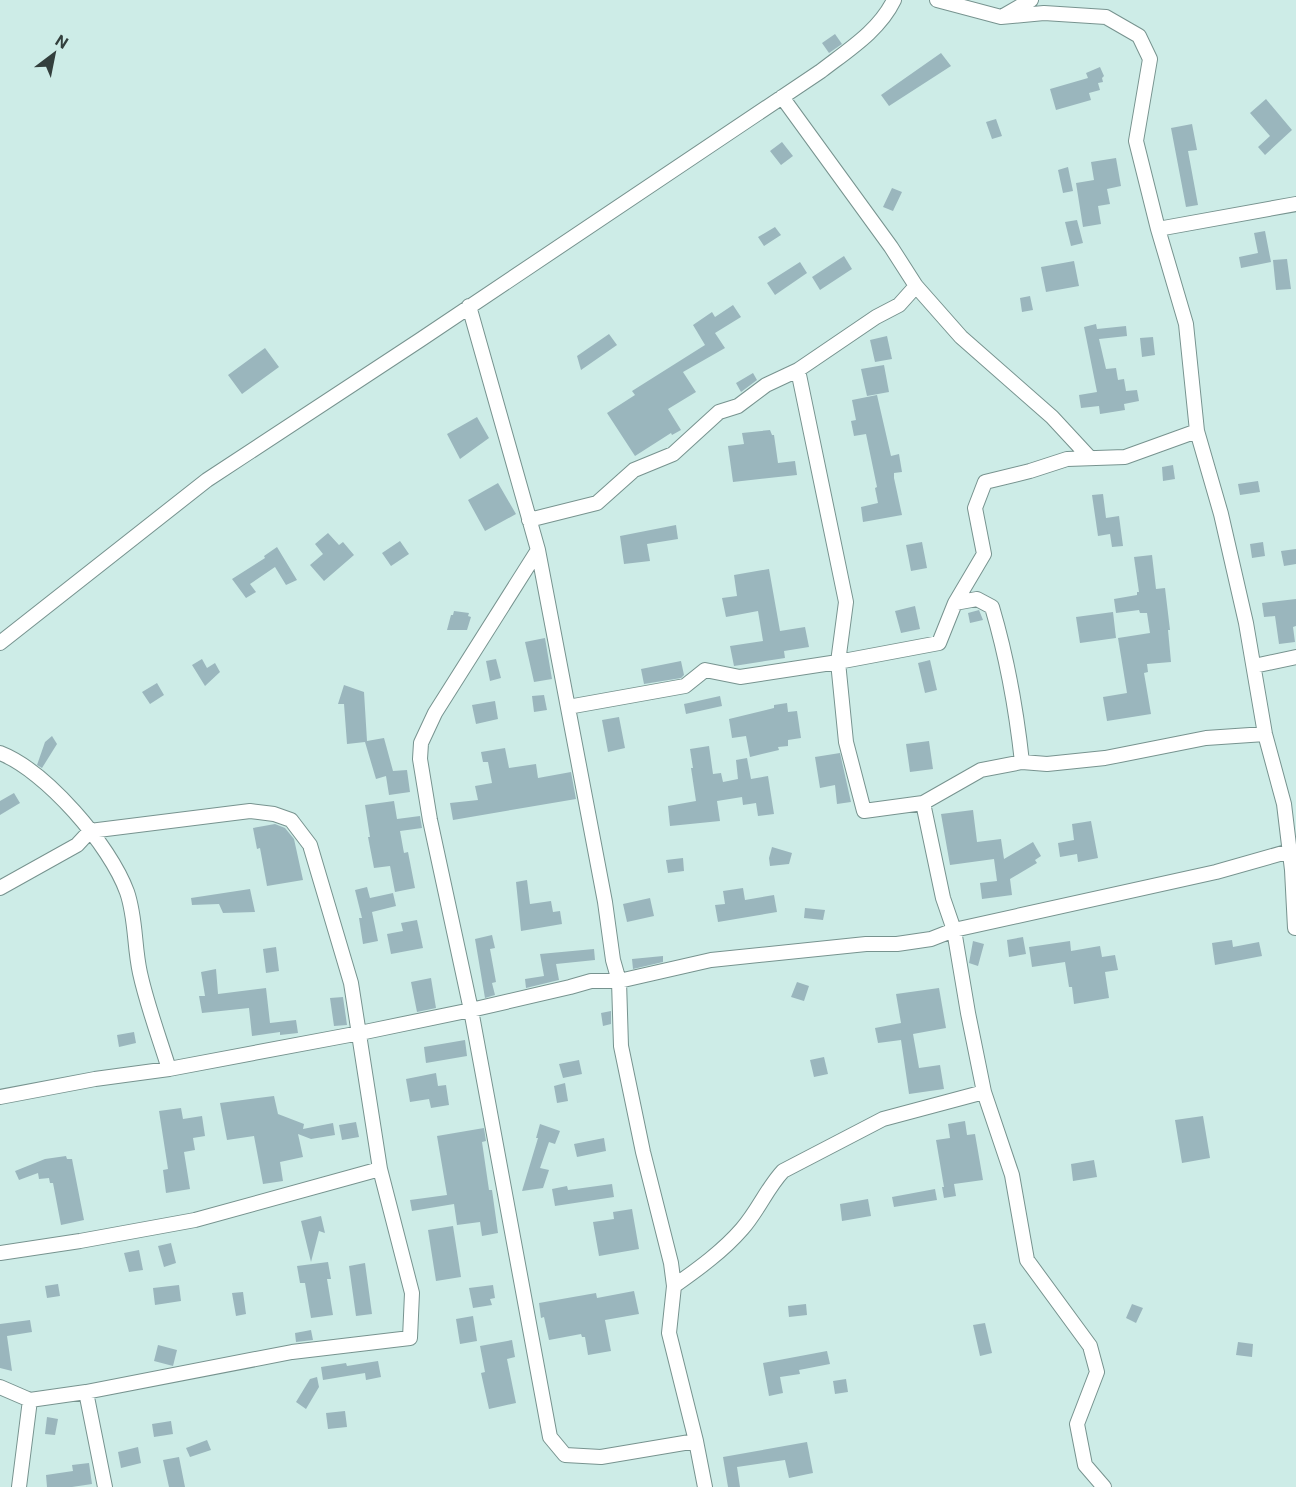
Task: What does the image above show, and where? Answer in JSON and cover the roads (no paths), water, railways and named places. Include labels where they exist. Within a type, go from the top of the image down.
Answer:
[{"type":"street","points":[[0,643],[207,480],[821,71],[871,32],[887,15],[894,0]]},
{"type":"street","points":[[937,0],[1000,17],[1044,13],[1106,17],[1139,36],[1150,59],[1136,141],[1158,229],[1186,324],[1197,431],[1221,514],[1254,666],[1264,734],[1284,804],[1294,869],[1295,928]]},
{"type":"street","points":[[1000,17],[1031,0]]},
{"type":"street","points":[[782,97],[891,247],[916,286],[961,337],[1052,417],[1090,458]]},
{"type":"street","points":[[1158,229],[1296,204]]},
{"type":"street","points":[[529,520],[597,503],[634,470],[673,454],[719,412],[738,406],[766,385],[798,370],[876,317],[899,305],[916,286]]},
{"type":"street","points":[[470,306],[538,550],[605,902],[613,960],[619,981],[621,1046],[643,1152],[671,1263],[674,1286],[669,1333],[696,1441],[702,1483]]},
{"type":"street","points":[[798,370],[846,602],[838,662],[846,742],[864,810],[922,803],[981,770],[1022,762],[1047,764],[1105,758],[1206,738],[1264,734]]},
{"type":"street","points":[[568,707],[685,686],[705,670],[740,677],[939,643],[955,603],[984,554],[975,508],[985,482],[1067,459],[1125,457],[1197,431]]},
{"type":"street","points":[[538,550],[435,713],[421,743],[420,759],[430,820],[471,1010],[550,1437],[565,1455],[601,1457],[696,1441]]},
{"type":"street","points":[[955,603],[977,599],[992,608],[1015,696],[1022,762]]},
{"type":"street","points":[[1254,666],[1296,657]]},
{"type":"street","points":[[0,753],[15,759],[71,806],[113,863],[126,891],[134,918],[140,972],[169,1069]]},
{"type":"street","points":[[922,803],[943,898],[954,930],[984,1092],[1012,1175],[1027,1260],[1090,1346],[1097,1372],[1077,1425],[1085,1465],[1104,1487]]},
{"type":"street","points":[[0,888],[77,845],[90,831],[250,811],[274,814],[291,820],[310,845],[351,983],[380,1169],[412,1293],[410,1338],[292,1352],[86,1392],[30,1400],[0,1387]]},
{"type":"street","points":[[0,1097],[95,1079],[169,1069],[360,1033],[471,1010],[591,981],[619,981],[711,960],[931,939],[954,930],[1216,872],[1290,850]]},
{"type":"street","points":[[674,1286],[729,1244],[743,1228],[774,1180],[783,1171],[883,1119],[984,1092]]},
{"type":"street","points":[[0,1253],[195,1220],[380,1169]]},
{"type":"street","points":[[86,1392],[105,1487]]},
{"type":"street","points":[[19,1487],[30,1400]]}]
